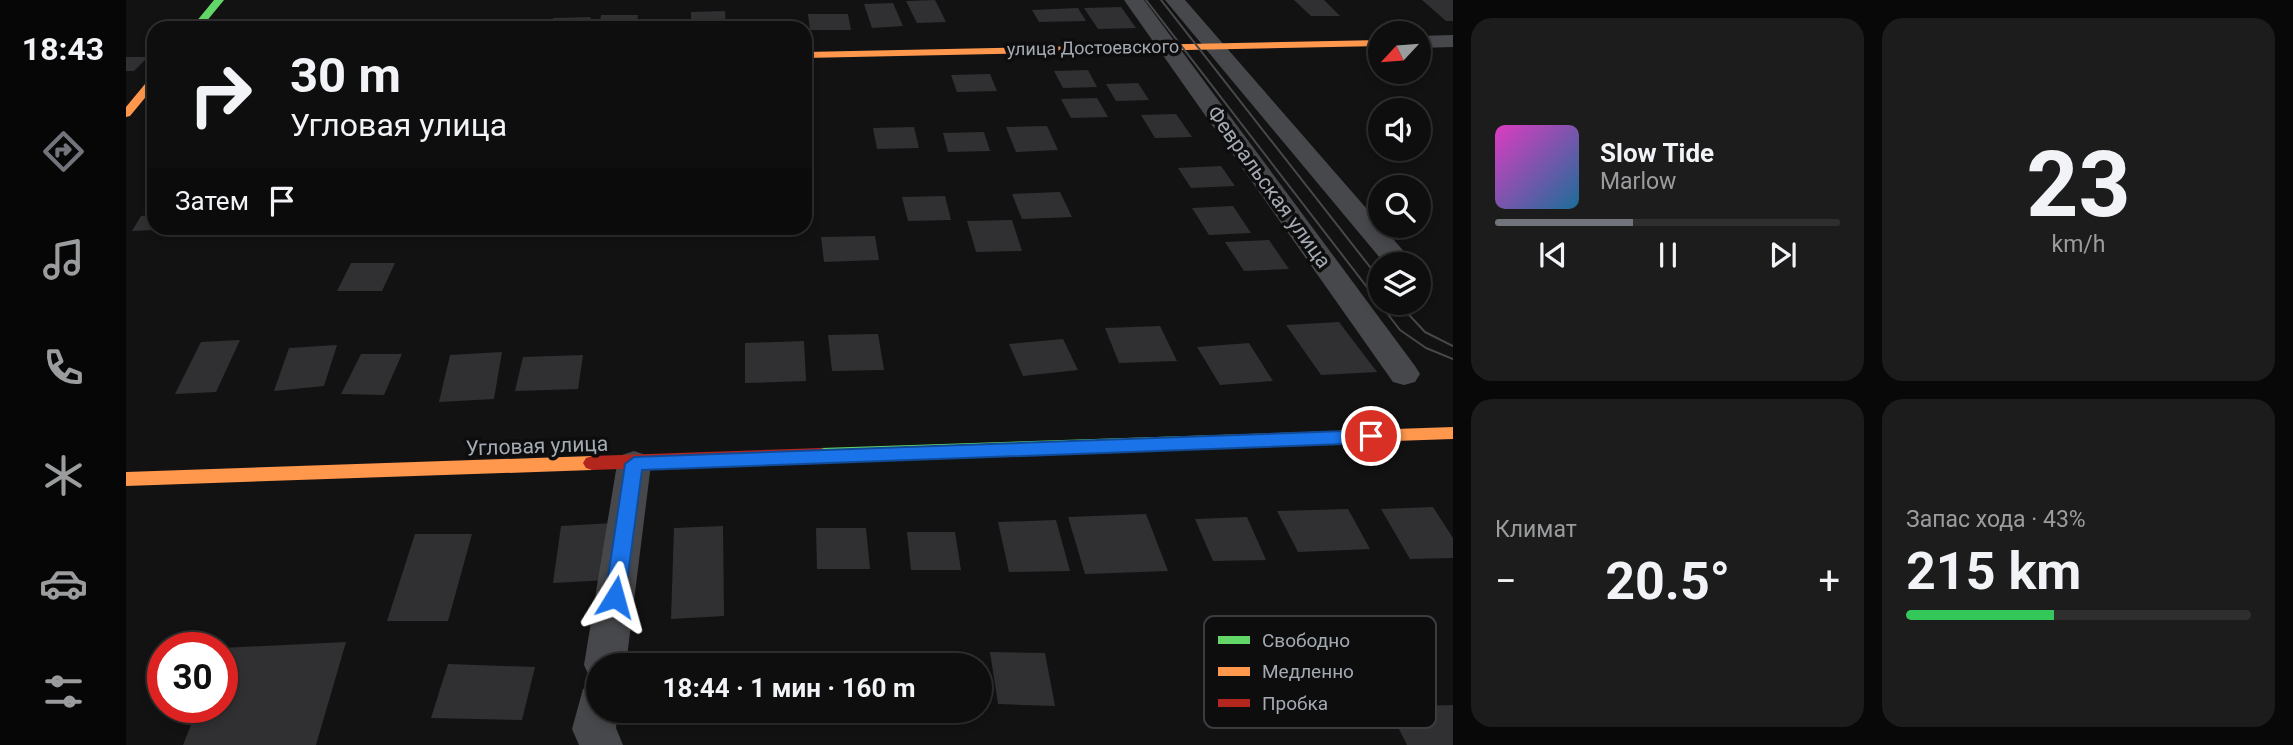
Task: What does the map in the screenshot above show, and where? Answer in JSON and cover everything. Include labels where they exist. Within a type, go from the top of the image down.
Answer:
[{"type":"street","points":[[202,21],[219,0]]},
{"type":"street","name":"Февральская улица","points":[[1134,0],[1404,374]]},
{"type":"street","points":[[1175,0],[1212,47],[1389,252]]},
{"type":"street","points":[[1432,42],[1453,41]]},
{"type":"street","name":"улица Достоевского","points":[[812,55],[1368,43]]},
{"type":"street","points":[[126,114],[147,88]]},
{"type":"street","name":"Угловая улица","points":[[126,479],[634,464],[1453,433]]},
{"type":"street","points":[[607,653],[634,464]]},
{"type":"street","points":[[595,723],[594,729],[601,745]]},
{"type":"building","points":[[935,0],[946,22],[917,23],[906,1]]},
{"type":"building","points":[[1294,0],[1324,0],[1340,16],[1311,16]]},
{"type":"building","points":[[1422,0],[1453,0],[1453,21],[1446,21]]},
{"type":"building","points":[[893,3],[903,26],[872,28],[864,4]]},
{"type":"building","points":[[1121,7],[1136,28],[1098,29],[1084,8]]},
{"type":"building","points":[[1078,8],[1086,21],[1039,22],[1032,10]]},
{"type":"building","points":[[725,11],[726,21],[691,21],[691,12]]},
{"type":"building","points":[[808,14],[848,14],[851,30],[812,30],[812,21],[809,21]]},
{"type":"building","points":[[601,15],[638,15],[637,21],[600,21]]},
{"type":"building","points":[[591,17],[590,21],[552,21],[553,18]]},
{"type":"building","points":[[126,57],[147,57],[134,71],[126,71]]},
{"type":"building","points":[[1088,70],[1097,87],[1063,88],[1054,71]]},
{"type":"building","points":[[990,74],[997,91],[957,92],[951,75]]},
{"type":"building","points":[[1138,83],[1149,100],[1116,101],[1106,84]]},
{"type":"building","points":[[1097,98],[1108,117],[1071,118],[1061,99]]},
{"type":"building","points":[[1176,114],[1192,137],[1155,138],[1141,115]]},
{"type":"building","points":[[1047,126],[1058,150],[1016,152],[1006,127]]},
{"type":"building","points":[[914,127],[919,148],[877,149],[873,128]]},
{"type":"building","points":[[984,132],[990,151],[948,152],[943,133]]},
{"type":"building","points":[[1221,166],[1235,186],[1191,188],[1178,168]]},
{"type":"building","points":[[1060,192],[1072,217],[1022,219],[1012,194]]},
{"type":"building","points":[[945,196],[951,220],[908,221],[902,197]]},
{"type":"building","points":[[1233,206],[1251,233],[1209,235],[1192,208]]},
{"type":"building","points":[[141,216],[147,216],[147,230],[132,231]]},
{"type":"building","points":[[1012,220],[1022,251],[976,252],[967,221]]},
{"type":"building","points":[[875,236],[879,260],[824,262],[821,237]]},
{"type":"building","points":[[1269,240],[1289,269],[1244,271],[1225,242]]},
{"type":"building","points":[[351,263],[395,263],[382,291],[337,291]]},
{"type":"building","points":[[1339,322],[1377,372],[1321,375],[1286,325]]},
{"type":"building","points":[[1160,326],[1177,361],[1119,363],[1105,328]]},
{"type":"building","points":[[878,334],[884,370],[832,371],[828,335]]},
{"type":"building","points":[[1063,339],[1078,370],[1023,376],[1009,344]]},
{"type":"building","points":[[240,340],[216,392],[175,394],[201,342]]},
{"type":"building","points":[[804,341],[806,381],[745,383],[745,343]]},
{"type":"building","points":[[1249,343],[1273,381],[1220,385],[1197,347]]},
{"type":"building","points":[[337,345],[324,386],[274,391],[289,348]]},
{"type":"building","points":[[502,352],[494,399],[439,402],[450,355]]},
{"type":"building","points":[[361,354],[402,354],[384,395],[341,394]]},
{"type":"building","points":[[583,355],[578,389],[515,391],[523,357]]},
{"type":"building","points":[[1433,507],[1453,538],[1453,558],[1410,559],[1381,509]]},
{"type":"building","points":[[1348,509],[1370,549],[1298,552],[1277,511]]},
{"type":"building","points":[[1146,514],[1168,571],[1085,574],[1068,517]]},
{"type":"building","points":[[1247,517],[1266,560],[1213,561],[1195,519]]},
{"type":"building","points":[[1056,520],[1070,571],[1009,572],[998,522]]},
{"type":"building","points":[[613,523],[608,580],[553,583],[561,526]]},
{"type":"building","points":[[723,526],[724,616],[671,619],[674,528]]},
{"type":"building","points":[[816,528],[866,528],[870,569],[817,569]]},
{"type":"building","points":[[907,532],[955,532],[961,570],[911,570]]},
{"type":"building","points":[[415,534],[472,534],[448,621],[387,621]]},
{"type":"building","points":[[346,642],[316,745],[183,745],[192,723],[238,723],[238,647]]},
{"type":"building","points":[[990,653],[1045,653],[1055,706],[998,704]]},
{"type":"building","points":[[448,664],[535,667],[522,720],[431,718]]},
{"type":"building","points":[[1453,705],[1453,745],[1407,745],[1398,728],[1436,728],[1436,706]]},
{"type":"tram line","points":[[1146,0],[1400,330],[1426,348],[1453,359]]},
{"type":"tram line","points":[[1161,0],[1368,264]]},
{"type":"tram line","points":[[1409,315],[1425,332],[1453,346]]},
{"type":"traffic: fast","points":[[202,21],[219,0]]},
{"type":"traffic: fast","points":[[821,455],[1307,438]]},
{"type":"traffic: slow","points":[[812,55],[1368,43]]},
{"type":"traffic: slow","points":[[126,114],[147,88]]},
{"type":"traffic: slow","points":[[1307,438],[1453,433]]},
{"type":"traffic: slow","points":[[126,479],[592,463]]},
{"type":"traffic: jam","points":[[592,463],[821,455]]},
{"type":"route","points":[[615,597],[634,464],[1371,436]]}]
